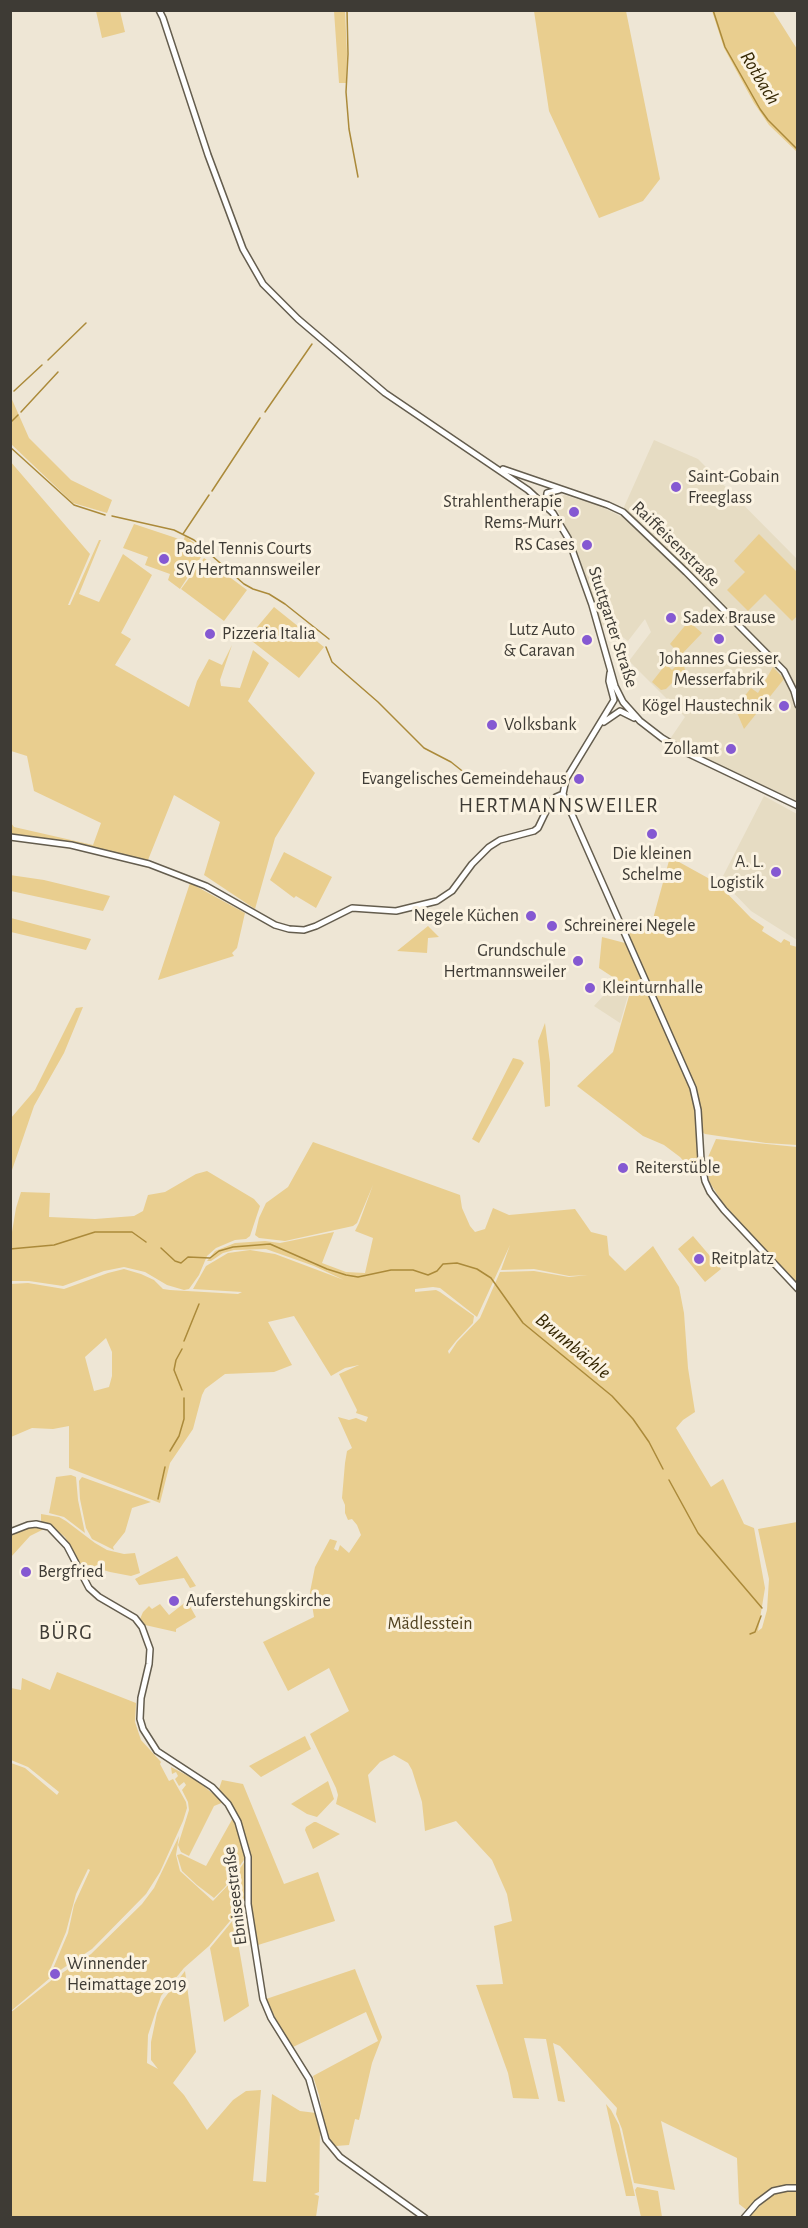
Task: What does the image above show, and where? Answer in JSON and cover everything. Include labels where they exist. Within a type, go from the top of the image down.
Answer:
[{"type":"street","points":[[161,10],[184,86],[243,249],[263,284],[298,319],[385,393],[490,464]]},
{"type":"street","name":"Raiffeisenstraße","points":[[490,464],[615,508],[630,518],[784,671],[798,705]]},
{"type":"street","name":"Stuttgarter Straße","points":[[490,464],[547,505],[561,523],[600,627],[610,672],[619,695],[640,721],[687,753],[788,802],[798,804]]},
{"type":"street","points":[[547,505],[547,493],[560,490]]},
{"type":"street","points":[[610,672],[609,681],[614,700],[566,779],[563,794],[693,1088],[698,1110],[701,1161],[710,1192],[798,1289]]},
{"type":"street","points":[[600,725],[620,711],[640,721]]},
{"type":"street","points":[[10,837],[71,845],[149,864],[193,880],[284,929],[296,930],[316,926],[352,908],[396,911],[438,901],[453,891],[472,864],[489,847],[500,840],[528,834],[537,829],[550,803],[563,794]]},
{"type":"street","name":"Ebniseestraße","points":[[10,1532],[28,1525],[49,1527],[67,1546],[89,1588],[99,1597],[135,1618],[142,1627],[150,1649],[149,1665],[141,1698],[140,1719],[157,1751],[212,1787],[228,1804],[238,1822],[248,1857],[248,1904],[263,1999],[271,2018],[309,2079],[326,2140],[339,2157],[424,2217]]},
{"type":"street","points":[[744,2217],[773,2191],[798,2188]]},
{"type":"shaded area","points":[[654,440],[698,459],[797,559],[797,801],[696,754],[670,739],[685,717],[629,661],[651,632],[645,619],[628,641],[617,633],[614,623],[601,626],[590,587],[556,504],[564,495],[598,505],[620,516]]},
{"type":"shaded area","points":[[764,796],[797,814],[797,940],[751,911],[721,880]]},
{"type":"shaded area","points":[[614,984],[629,992],[620,1023],[594,1006]]},
{"type":"green space","points":[[96,11],[120,11],[125,32],[102,38]]},
{"type":"green space","points":[[334,11],[345,11],[346,83],[339,83]]},
{"type":"green space","points":[[534,11],[626,11],[660,179],[643,201],[599,218],[549,111]]},
{"type":"green space","points":[[712,11],[773,11],[797,49],[797,152],[769,125],[754,103],[724,48]]},
{"type":"green space","points":[[10,395],[29,438],[71,480],[112,500],[107,513],[73,503],[11,444]]},
{"type":"green space","points":[[10,461],[90,554],[68,605],[70,605],[99,540],[101,540],[79,594],[99,602],[123,554],[152,575],[121,633],[131,639],[115,665],[189,707],[197,681],[209,659],[222,665],[232,645],[220,680],[221,686],[240,688],[253,650],[269,663],[248,701],[315,773],[275,838],[255,909],[204,875],[220,822],[174,795],[148,860],[142,861],[47,839],[11,835],[11,823],[14,827],[93,845],[101,823],[34,791],[27,756],[11,751]]},
{"type":"green space","points":[[134,524],[183,542],[185,536],[205,551],[180,589],[168,580],[170,574],[145,565],[148,557],[123,548]]},
{"type":"green space","points":[[759,534],[797,572],[797,616],[792,621],[765,594],[748,611],[727,590],[745,572],[734,561]]},
{"type":"green space","points":[[204,558],[247,590],[224,621],[181,589]]},
{"type":"green space","points":[[274,607],[324,647],[299,678],[248,638]]},
{"type":"green space","points":[[688,608],[700,620],[694,626],[702,633],[681,655],[670,644],[688,622],[681,615]]},
{"type":"green space","points":[[671,653],[685,670],[666,689],[661,690],[652,682],[666,664],[672,670],[675,667],[668,660]]},
{"type":"green space","points":[[773,667],[784,679],[744,729],[735,708],[751,688],[758,693]]},
{"type":"green space","points":[[284,852],[332,877],[316,908],[296,896],[294,898],[270,880]]},
{"type":"green space","points":[[670,857],[717,883],[751,918],[764,927],[762,931],[781,943],[784,939],[790,942],[790,945],[797,947],[797,1145],[766,1143],[702,1132],[696,1089],[680,1051],[677,1053],[693,1088],[698,1110],[701,1160],[688,1166],[664,1145],[643,1136],[577,1086],[613,1052],[631,989],[599,968],[602,937],[625,943],[635,925],[651,926]]},
{"type":"green space","points":[[10,875],[44,880],[110,896],[103,911],[11,891]]},
{"type":"green space","points":[[190,883],[245,913],[237,948],[232,953],[234,956],[158,980]]},
{"type":"green space","points":[[11,918],[91,939],[86,950],[11,932]]},
{"type":"green space","points":[[428,926],[439,937],[428,938],[427,953],[397,951]]},
{"type":"green space","points":[[83,1007],[64,1053],[34,1106],[11,1173],[11,1118],[35,1090],[76,1008]]},
{"type":"green space","points":[[545,1023],[550,1063],[550,1106],[545,1107],[538,1041]]},
{"type":"green space","points":[[513,1058],[524,1063],[479,1143],[472,1139]]},
{"type":"green space","points":[[716,1139],[797,1147],[797,1286],[723,1203],[710,1183],[705,1164]]},
{"type":"green space","name":"Mädlesstein","points":[[313,1142],[460,1195],[462,1208],[475,1232],[485,1229],[493,1208],[509,1215],[575,1209],[591,1232],[607,1236],[609,1255],[625,1271],[653,1246],[679,1287],[684,1313],[688,1368],[695,1412],[676,1428],[711,1487],[723,1479],[744,1524],[754,1528],[765,1588],[758,1631],[762,1628],[767,1610],[769,1579],[758,1529],[797,1522],[797,2186],[786,2185],[772,2190],[748,2211],[739,2204],[737,2158],[661,2121],[675,2190],[634,2183],[622,2129],[616,2114],[617,2108],[560,2046],[553,2043],[565,2102],[558,2101],[546,2039],[524,2038],[539,2099],[513,2098],[508,2073],[476,1985],[503,1984],[494,1926],[512,1921],[507,1894],[492,1860],[456,1821],[425,1831],[422,1802],[412,1770],[408,1763],[394,1755],[380,1762],[368,1775],[376,1823],[336,1804],[338,1795],[336,1788],[310,1734],[349,1711],[329,1668],[288,1691],[263,1642],[314,1617],[310,1592],[315,1567],[330,1539],[337,1541],[334,1549],[338,1551],[340,1545],[349,1553],[361,1535],[352,1519],[348,1520],[342,1498],[347,1451],[352,1448],[338,1417],[349,1420],[356,1418],[366,1422],[368,1417],[356,1413],[357,1410],[339,1374],[359,1365],[345,1368],[331,1376],[294,1316],[268,1322],[292,1365],[274,1372],[225,1374],[205,1389],[193,1429],[170,1463],[160,1503],[69,1468],[69,1426],[53,1429],[32,1428],[11,1437],[10,1284],[28,1283],[64,1289],[124,1269],[154,1280],[163,1289],[238,1294],[242,1292],[193,1289],[206,1266],[228,1253],[250,1250],[275,1254],[344,1280],[314,1266],[266,1249],[234,1250],[207,1261],[215,1251],[235,1243],[265,1241],[280,1243],[334,1232],[322,1263],[346,1272],[365,1273],[373,1238],[355,1231],[373,1185],[357,1223],[353,1226],[285,1241],[259,1238],[255,1235],[266,1203],[288,1187]],"holes":[[[510,1245],[501,1270],[534,1269],[569,1276],[588,1275],[569,1277],[534,1271],[500,1272],[480,1318],[449,1354],[448,1351],[473,1323],[474,1316],[436,1290],[415,1292],[415,1289],[440,1288],[477,1317]],[[106,1338],[112,1352],[112,1376],[109,1387],[94,1391],[85,1357]]]},
{"type":"green space","points":[[207,1171],[254,1199],[260,1206],[250,1236],[216,1248],[207,1256],[199,1275],[189,1289],[184,1290],[167,1285],[145,1272],[124,1267],[104,1271],[63,1286],[11,1281],[11,1238],[21,1192],[50,1193],[49,1217],[95,1219],[134,1216],[143,1211],[148,1195],[165,1192],[196,1174]]},
{"type":"green space","name":"Reitplatz","points":[[693,1236],[721,1269],[705,1282],[678,1249]]},
{"type":"green space","points":[[71,1475],[76,1477],[85,1533],[64,1517],[49,1513],[56,1477]]},
{"type":"green space","points":[[82,1477],[151,1502],[132,1508],[125,1532],[113,1547],[114,1550],[92,1539],[86,1528],[80,1499],[79,1481]]},
{"type":"green space","points":[[41,1514],[59,1517],[107,1550],[124,1554],[135,1553],[140,1573],[131,1576],[80,1563],[65,1537],[53,1527],[41,1522]]},
{"type":"green space","points":[[46,1528],[30,1536],[11,1557],[11,1536],[23,1529]]},
{"type":"green space","points":[[177,1556],[196,1586],[190,1588],[184,1578],[139,1585],[135,1579]]},
{"type":"green space","points":[[187,1601],[196,1617],[176,1629],[176,1632],[145,1625],[140,1619],[149,1606],[152,1609],[160,1604],[169,1615]]},
{"type":"green space","points":[[57,1672],[136,1703],[135,1722],[141,1740],[161,1762],[169,1781],[173,1779],[187,1808],[160,1872],[146,1894],[92,1949],[53,1975],[52,1971],[68,1933],[74,1905],[90,1870],[88,1869],[76,1894],[66,1932],[49,1972],[50,1978],[11,2011],[11,1763],[25,1768],[57,1795],[59,1792],[28,1767],[11,1760],[11,1688],[21,1690],[22,1678],[50,1690]]},
{"type":"green space","points":[[305,1736],[311,1749],[261,1777],[249,1766]]},
{"type":"green space","points":[[171,1767],[196,1780],[212,1793],[215,1792],[224,1802],[214,1806],[189,1856],[181,1852],[178,1845],[189,1810],[182,1790],[186,1785],[184,1782],[179,1786],[175,1779],[178,1776],[176,1772],[172,1774]]},
{"type":"green space","points":[[222,1780],[243,1784],[284,1884],[318,1872],[335,1921],[258,1945],[250,1897],[251,1863],[248,1844],[237,1813],[219,1789]]},
{"type":"green space","points":[[328,1781],[334,1799],[317,1817],[291,1804]]},
{"type":"green space","points":[[234,1816],[246,1857],[225,1887],[214,1898],[182,1871],[177,1855],[181,1854],[206,1866]]},
{"type":"green space","points":[[314,1822],[340,1834],[313,1849],[305,1830]]},
{"type":"green space","points":[[179,1836],[176,1855],[180,1871],[213,1901],[230,1883],[245,1861],[247,1862],[245,1903],[209,1946],[184,1968],[161,1996],[148,2035],[147,2063],[158,2069],[151,2060],[151,2042],[157,2013],[163,2000],[185,1971],[196,2052],[173,2083],[184,2095],[207,2130],[233,2100],[246,2091],[261,2090],[253,2181],[266,2182],[272,2094],[300,2111],[316,2113],[320,2128],[319,2192],[314,2194],[319,2196],[316,2217],[11,2217],[10,2013],[53,1979],[91,1954],[142,1904],[154,1888]]},
{"type":"green space","points":[[234,1919],[249,2006],[224,2022],[210,1948]]},
{"type":"green space","points":[[355,1969],[382,2037],[372,2063],[359,2120],[355,2119],[349,2145],[336,2146],[332,2145],[327,2137],[313,2076],[378,2041],[366,2012],[293,2047],[266,1999]]},
{"type":"green space","points":[[606,2104],[619,2125],[635,2196],[626,2196]]},
{"type":"green space","points":[[637,2187],[658,2191],[662,2217],[641,2217],[635,2190]]},
{"type":"green space","points":[[786,2191],[797,2191],[797,2217],[748,2218],[770,2196]]},
{"type":"waterway","points":[[347,10],[346,92],[349,129],[358,177]]},
{"type":"waterway","name":"Rotbach","points":[[713,10],[725,47],[760,109],[798,150]]},
{"type":"waterway","points":[[48,360],[86,323]]},
{"type":"waterway","points":[[265,412],[312,344]]},
{"type":"waterway","points":[[14,391],[42,365]]},
{"type":"waterway","points":[[21,412],[58,372]]},
{"type":"waterway","points":[[10,423],[18,415]]},
{"type":"waterway","points":[[212,491],[260,418]]},
{"type":"waterway","points":[[10,447],[74,505],[105,515]]},
{"type":"waterway","points":[[183,534],[209,495]]},
{"type":"waterway","points":[[112,516],[174,530],[194,540],[244,584],[269,594],[285,604],[329,639]]},
{"type":"waterway","points":[[326,647],[332,662],[378,702],[424,748],[451,762],[481,786]]},
{"type":"waterway","name":"Brunnbächle","points":[[10,1249],[54,1245],[95,1232],[132,1232],[146,1242]]},
{"type":"waterway","name":"Brunnbächle","points":[[161,1248],[175,1261],[181,1263],[188,1257],[210,1258],[219,1251],[233,1247],[270,1244],[327,1269],[358,1277],[391,1270],[413,1270],[428,1275],[437,1271],[443,1264],[457,1263],[477,1269],[491,1278],[523,1323],[612,1396],[633,1419],[649,1442],[663,1469]]},
{"type":"waterway","points":[[184,1341],[199,1304]]},
{"type":"waterway","points":[[182,1349],[174,1370],[182,1390]]},
{"type":"waterway","points":[[170,1451],[179,1436],[184,1419],[184,1398]]},
{"type":"waterway","points":[[158,1499],[165,1467]]},
{"type":"waterway","name":"Brunnbächle","points":[[669,1480],[698,1533],[762,1608]]},
{"type":"waterway","points":[[750,1634],[755,1632],[761,1616]]},
{"type":"place","name":"Saint-Gobain Freeglass","points":[[676,487]]},
{"type":"place","name":"Strahlentherapie Rems-Murr","points":[[574,512]]},
{"type":"place","name":"RS Cases","points":[[587,545]]},
{"type":"place","name":"Padel Tennis Courts SV Hertmannsweiler","points":[[164,559]]},
{"type":"place","name":"Sadex Brause","points":[[671,618]]},
{"type":"place","name":"Pizzeria Italia","points":[[210,634]]},
{"type":"place","name":"Johannes Giesser Messerfabrik","points":[[719,639]]},
{"type":"place","name":"Lutz Auto & Caravan","points":[[587,640]]},
{"type":"place","name":"Kögel Haustechnik","points":[[784,706]]},
{"type":"place","name":"Volksbank","points":[[492,725]]},
{"type":"place","name":"Zollamt","points":[[731,749]]},
{"type":"place","name":"Evangelisches Gemeindehaus","points":[[579,779]]},
{"type":"place","name":"Die kleinen Schelme","points":[[652,834]]},
{"type":"place","name":"A. L. Logistik","points":[[776,872]]},
{"type":"place","name":"Negele Küchen","points":[[531,916]]},
{"type":"place","name":"Schreinerei Negele","points":[[552,926]]},
{"type":"place","name":"Grundschule Hertmannsweiler","points":[[578,961]]},
{"type":"place","name":"Kleinturnhalle","points":[[590,988]]},
{"type":"place","name":"Reiterstüble","points":[[623,1168]]},
{"type":"place","name":"Reitplatz","points":[[699,1259]]},
{"type":"place","name":"Bergfried","points":[[26,1572]]},
{"type":"place","name":"Auferstehungskirche","points":[[174,1601]]},
{"type":"place","name":"Winnender Heimattage 2019","points":[[55,1974]]},
{"type":"district","name":"HERTMANNSWEILER","points":[[559,806]]},
{"type":"district","name":"BÜRG","points":[[66,1633]]}]
